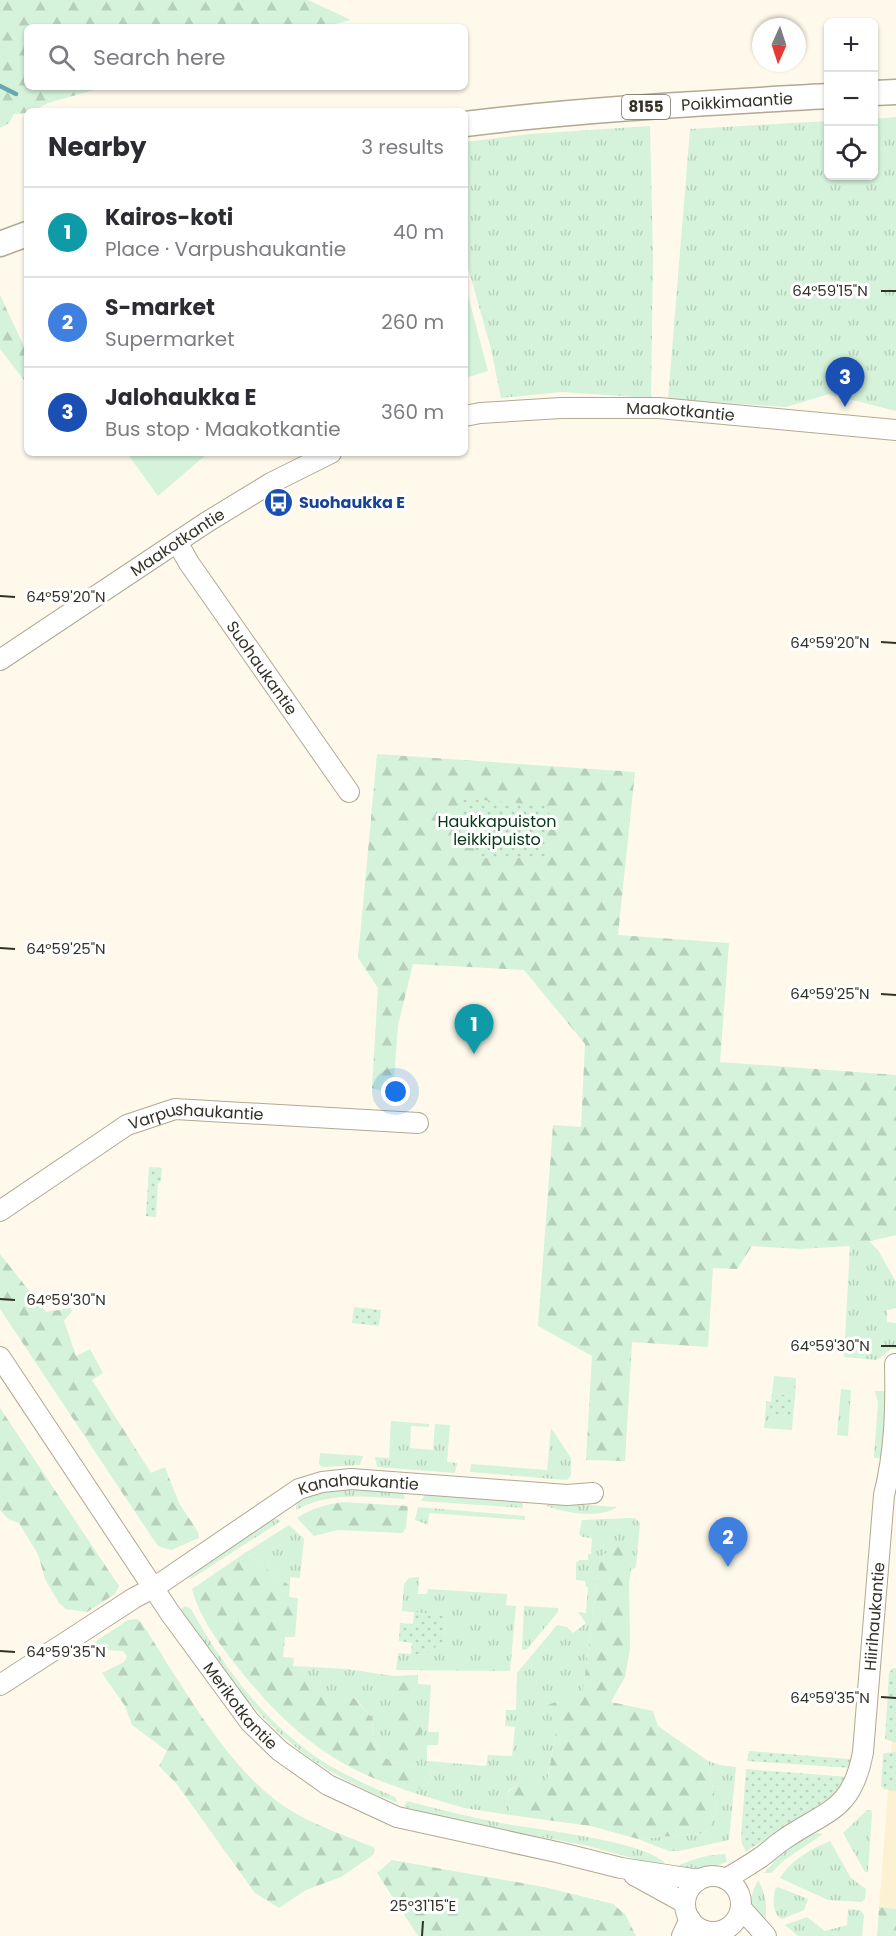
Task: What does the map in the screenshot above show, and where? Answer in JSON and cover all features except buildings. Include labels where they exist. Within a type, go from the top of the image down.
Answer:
[{"type":"main road","points":[[878,93],[896,92]]},
{"type":"main road","name":"Poikkimaantie","points":[[468,124],[655,106],[824,96]]},
{"type":"main road","points":[[0,244],[24,235]]},
{"type":"street","name":"Maakotkantie","points":[[468,415],[561,408],[659,408],[896,430]]},
{"type":"street","name":"Maakotkantie","points":[[0,660],[177,542],[271,483],[325,456]]},
{"type":"street","name":"Suohaukantie","points":[[177,542],[348,792]]},
{"type":"street","name":"Varpushaukantie","points":[[0,1211],[127,1125],[175,1109],[418,1124]]},
{"type":"street","name":"Merikotkantie","points":[[0,1357],[170,1612],[250,1722],[280,1751],[328,1785],[397,1817],[561,1852],[621,1868],[699,1880],[707,1876],[735,1893]]},
{"type":"street","name":"Hiirihaukantie","points":[[735,1893],[761,1857],[783,1839],[834,1810],[846,1797],[859,1774],[865,1739],[884,1496],[892,1463],[896,1397],[895,1364]]},
{"type":"street","name":"Kanahaukantie","points":[[0,1685],[154,1587],[299,1489],[322,1482],[351,1479],[567,1495],[593,1493]]},
{"type":"street","name":"Merikotkantie","points":[[621,1868],[691,1925]]},
{"type":"street","points":[[699,1880],[688,1890],[691,1925],[734,1932],[735,1893]]},
{"type":"street","points":[[735,1893],[766,1936]]},
{"type":"shaded area","points":[[896,1689],[896,1909],[879,1907]]},
{"type":"green space","points":[[0,0],[308,0],[351,20],[336,24],[24,24],[24,90],[94,90],[38,108],[24,108],[24,113],[14,114],[9,123],[0,128]]},
{"type":"green space","points":[[896,117],[896,411],[829,394],[786,407],[668,399],[690,129],[824,121],[824,180],[878,180],[878,119]]},
{"type":"green space","points":[[650,126],[653,259],[651,398],[562,392],[501,398],[491,349],[468,268],[468,142],[529,134]]},
{"type":"green space","points":[[0,295],[24,347],[24,380],[0,349]]},
{"type":"green space","points":[[468,295],[488,371],[468,377]]},
{"type":"green space","points":[[129,456],[205,456],[158,496]]},
{"type":"green space","points":[[377,754],[635,772],[618,935],[729,943],[720,1062],[896,1075],[896,1235],[850,1246],[799,1249],[752,1246],[737,1269],[713,1268],[708,1347],[632,1342],[625,1461],[586,1460],[592,1356],[538,1326],[553,1125],[581,1127],[585,1044],[524,970],[413,964],[398,1025],[393,1094],[372,1088],[378,988],[358,958]]},
{"type":"green space","name":"Haukkapuiston leikkipuisto","points":[[461,798],[549,806],[546,858],[481,858],[459,831]]},
{"type":"green space","points":[[149,1167],[162,1168],[161,1181],[158,1183],[156,1217],[146,1216]]},
{"type":"green space","points":[[869,1241],[878,1250],[896,1282],[896,1308],[887,1310],[887,1322],[896,1323],[896,1349],[891,1349],[877,1360],[844,1357],[850,1246]]},
{"type":"green space","points":[[0,1254],[46,1312],[71,1308],[72,1311],[64,1321],[76,1356],[90,1349],[103,1373],[92,1380],[151,1473],[165,1467],[179,1503],[198,1532],[199,1538],[171,1550],[158,1546],[153,1539],[0,1309]]},
{"type":"green space","points":[[354,1307],[381,1310],[379,1326],[352,1323]]},
{"type":"green space","points":[[774,1376],[796,1378],[795,1396],[772,1394]]},
{"type":"green space","points":[[841,1389],[851,1390],[848,1436],[837,1435]]},
{"type":"green space","points":[[875,1391],[886,1391],[886,1459],[874,1456],[878,1403]]},
{"type":"green space","points":[[772,1394],[795,1396],[793,1416],[770,1415],[771,1407],[766,1406],[766,1401],[771,1402]]},
{"type":"green space","points":[[766,1406],[771,1407],[771,1415],[793,1416],[792,1430],[764,1428]]},
{"type":"green space","points":[[0,1408],[119,1586],[115,1594],[87,1612],[66,1609],[59,1603],[45,1579],[38,1554],[19,1523],[8,1519],[0,1510]]},
{"type":"green space","points":[[391,1421],[429,1424],[429,1427],[411,1426],[410,1448],[433,1450],[435,1424],[450,1425],[447,1462],[457,1463],[455,1473],[377,1467],[375,1457],[389,1458]]},
{"type":"green space","points":[[551,1428],[571,1458],[571,1475],[567,1480],[470,1472],[471,1464],[547,1470]]},
{"type":"green space","points":[[320,1453],[363,1456],[360,1465],[322,1467],[319,1464]]},
{"type":"green space","points":[[342,1487],[403,1492],[405,1499],[335,1498],[309,1504],[296,1510],[297,1500],[322,1490]]},
{"type":"green space","points":[[426,1493],[519,1500],[523,1508],[421,1501]]},
{"type":"green space","points":[[342,1502],[408,1506],[406,1528],[402,1533],[338,1530],[314,1536],[297,1518],[313,1509]]},
{"type":"green space","points":[[550,1502],[616,1507],[602,1513],[583,1514],[547,1506]]},
{"type":"green space","points":[[418,1507],[525,1516],[525,1520],[429,1513],[428,1525],[415,1520]]},
{"type":"green space","points":[[272,1517],[281,1521],[191,1579],[187,1572]]},
{"type":"green space","points":[[635,1518],[640,1523],[636,1567],[631,1570],[632,1563],[600,1557],[583,1691],[556,1730],[547,1782],[521,1782],[508,1791],[510,1815],[464,1808],[414,1793],[432,1779],[430,1768],[395,1763],[386,1759],[375,1744],[373,1719],[355,1698],[327,1698],[301,1669],[293,1666],[347,1669],[393,1676],[418,1675],[418,1684],[431,1685],[428,1732],[439,1732],[438,1745],[427,1745],[427,1761],[486,1766],[488,1755],[512,1756],[515,1727],[505,1726],[506,1710],[516,1710],[517,1673],[557,1625],[567,1627],[573,1633],[586,1623],[578,1612],[586,1613],[588,1587],[585,1581],[576,1580],[576,1563],[580,1560],[588,1560],[588,1554],[591,1554],[592,1538],[582,1537],[579,1534],[582,1520]]},
{"type":"green space","points":[[289,1525],[304,1539],[300,1578],[290,1577],[290,1586],[245,1553]]},
{"type":"green space","points":[[617,1545],[625,1547],[632,1563],[629,1582],[630,1649],[625,1677],[611,1702],[653,1711],[658,1726],[708,1761],[717,1810],[706,1833],[638,1839],[591,1826],[510,1815],[508,1792],[521,1782],[547,1782],[556,1731],[548,1705],[583,1691],[600,1557]]},
{"type":"green space","points":[[245,1553],[290,1586],[289,1597],[298,1598],[295,1637],[285,1637],[283,1657],[294,1658],[293,1666],[301,1669],[327,1698],[354,1698],[373,1719],[375,1744],[386,1758],[395,1763],[430,1768],[432,1779],[414,1793],[350,1767],[313,1743],[280,1715],[222,1647],[204,1619],[192,1589]]},
{"type":"green space","points":[[419,1577],[418,1594],[427,1594],[428,1589],[507,1594],[506,1605],[516,1606],[510,1671],[396,1670],[398,1653],[425,1655],[445,1640],[446,1616],[402,1611],[404,1584],[409,1578]]},
{"type":"green space","points":[[185,1606],[191,1609],[233,1674],[284,1732],[325,1763],[395,1797],[398,1803],[360,1787],[327,1769],[298,1749],[272,1726],[225,1673],[181,1609]]},
{"type":"green space","points":[[524,1606],[558,1608],[558,1612],[527,1649],[522,1650]]},
{"type":"green space","points":[[414,1612],[446,1616],[445,1640],[425,1655],[411,1654],[412,1643],[399,1641],[400,1623],[413,1624]]},
{"type":"green space","points":[[137,1619],[208,1726],[248,1775],[270,1796],[293,1812],[373,1847],[375,1850],[373,1855],[341,1877],[306,1890],[279,1908],[255,1893],[176,1783],[159,1766],[167,1751],[132,1725],[125,1706],[102,1673],[124,1662],[127,1656],[123,1651],[104,1650],[93,1643],[128,1620]]},
{"type":"green space","points":[[896,1668],[896,1743],[885,1739],[889,1673]]},
{"type":"green space","points":[[404,1682],[410,1685],[408,1697],[400,1703],[402,1712],[412,1713],[414,1721],[423,1729],[413,1748],[401,1750],[396,1744],[402,1730],[390,1693]]},
{"type":"green space","points":[[749,1751],[856,1759],[853,1768],[747,1761]]},
{"type":"green space","points":[[896,1752],[896,1791],[884,1789],[881,1786],[883,1754]]},
{"type":"green space","points":[[708,1761],[736,1767],[729,1840],[679,1851],[669,1851],[638,1839],[706,1833],[717,1810]]},
{"type":"green space","points":[[746,1769],[849,1777],[827,1804],[746,1851],[741,1838]]},
{"type":"green space","points":[[407,1801],[489,1821],[611,1842],[651,1854],[664,1862],[665,1867],[588,1846],[460,1821],[404,1807]]},
{"type":"green space","points":[[867,1810],[872,1812],[868,1872],[865,1872],[843,1833]]},
{"type":"green space","points":[[816,1833],[823,1834],[783,1861],[771,1873],[764,1873],[794,1844]]},
{"type":"green space","points":[[830,1841],[851,1878],[866,1889],[865,1899],[862,1902],[828,1900],[780,1878],[802,1856]]},
{"type":"green space","points":[[725,1854],[727,1862],[709,1868],[674,1868],[699,1858]]},
{"type":"green space","points":[[392,1860],[544,1887],[613,1904],[625,1914],[636,1936],[418,1936],[377,1873]]},
{"type":"green space","points":[[758,1880],[765,1900],[765,1920],[755,1911],[751,1902]]},
{"type":"green space","points":[[778,1887],[808,1899],[804,1910],[782,1919],[779,1917],[776,1914],[774,1902],[775,1889]]},
{"type":"green space","points":[[879,1907],[896,1909],[896,1936],[877,1936]]},
{"type":"green space","points":[[848,1909],[860,1910],[864,1915],[862,1936],[798,1936],[785,1925],[807,1917],[825,1931],[847,1925]]},
{"type":"waterway","points":[[0,86],[16,94]]},
{"type":"place","name":"Jalohaukka E","points":[[845,407]]},
{"type":"place","name":"Suohaukka E","points":[[278,502]]},
{"type":"place","name":"Kairos-koti","points":[[474,1054]]},
{"type":"place","name":"S-market","points":[[728,1567]]}]
